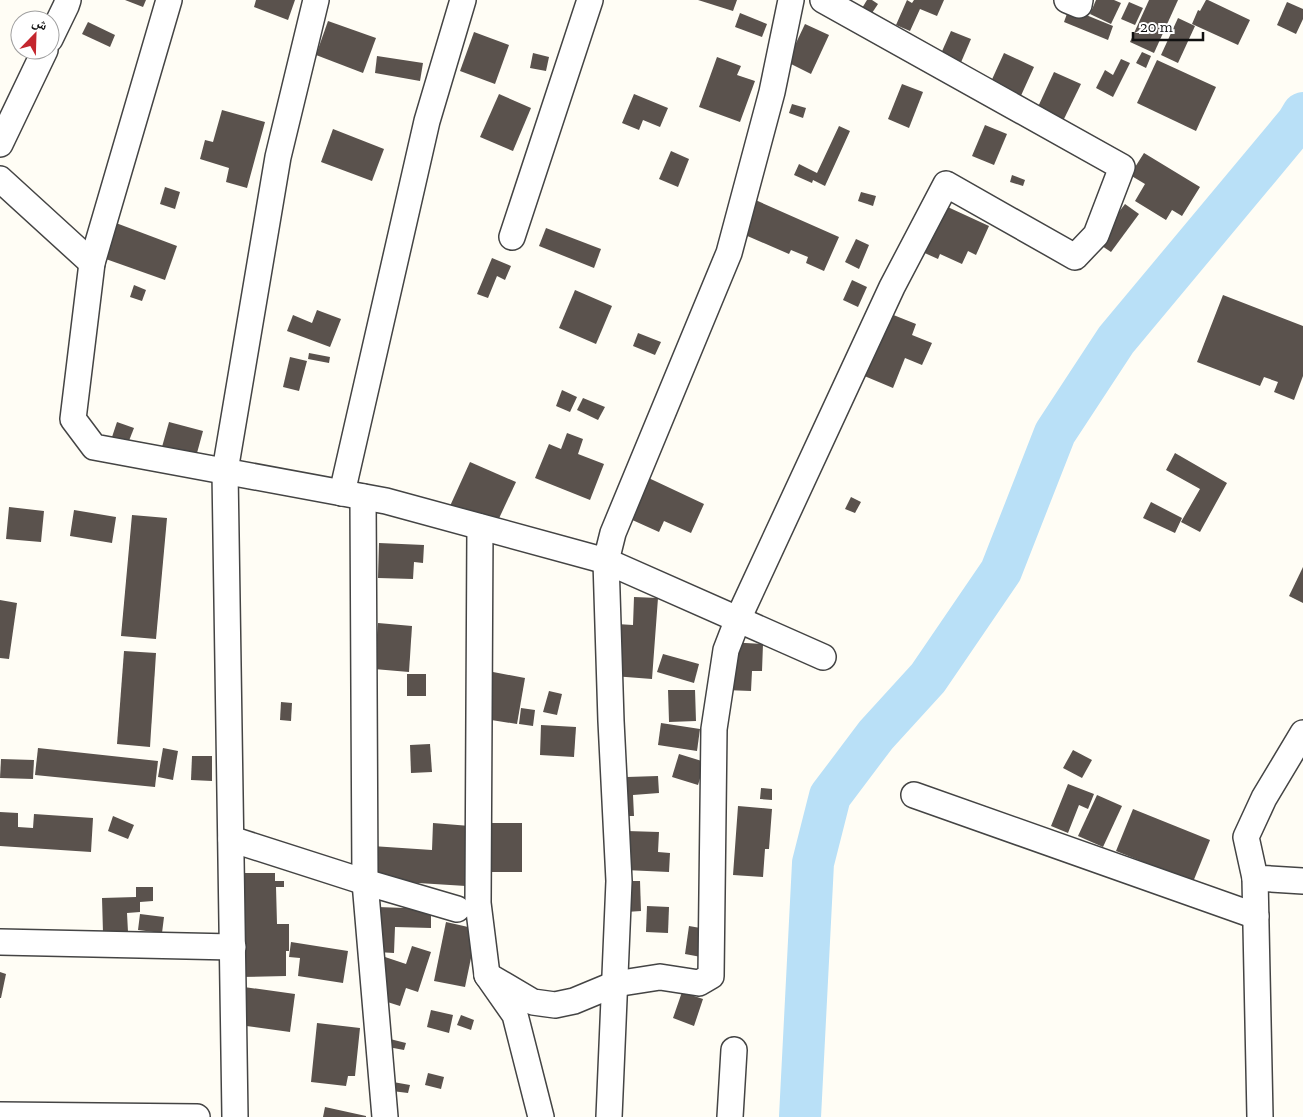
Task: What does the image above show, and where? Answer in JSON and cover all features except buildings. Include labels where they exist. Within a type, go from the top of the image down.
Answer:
[{"type":"street","points":[[60,18],[68,0]]},
{"type":"street","points":[[169,0],[92,263],[73,419],[94,447],[386,501],[606,561],[823,656]]},
{"type":"street","points":[[235,1117],[225,471],[278,157],[316,0]]},
{"type":"street","points":[[385,1117],[365,882],[352,495],[427,120],[464,0]]},
{"type":"street","points":[[512,237],[590,0]]},
{"type":"street","points":[[609,1117],[619,881],[606,561],[613,534],[729,253],[772,92],[791,0]]},
{"type":"street","points":[[487,975],[533,1002],[556,1005],[574,1002],[615,984],[660,977],[699,983],[711,976],[714,729],[726,650],[738,619],[892,287],[946,184],[1075,257],[1096,236],[1122,167],[823,0]]},
{"type":"street","points":[[1067,0],[1079,5],[1080,0]]},
{"type":"street","points":[[0,144],[40,60]]},
{"type":"street","points":[[0,179],[92,263]]},
{"type":"street","points":[[480,527],[478,903],[487,975],[515,1015],[540,1117]]},
{"type":"street","points":[[1260,1117],[1255,878],[1246,837],[1264,798],[1303,733]]},
{"type":"street","points":[[914,795],[1256,916]]},
{"type":"street","points":[[231,839],[457,909]]},
{"type":"street","points":[[1255,878],[1303,881]]},
{"type":"street","points":[[0,942],[233,948]]},
{"type":"street","points":[[730,1117],[734,1050]]},
{"type":"street","points":[[0,1115],[197,1117]]},
{"type":"waterway","points":[[800,1117],[813,863],[830,796],[876,735],[928,678],[1001,571],[1055,433],[1116,340],[1297,123],[1303,113]]}]
